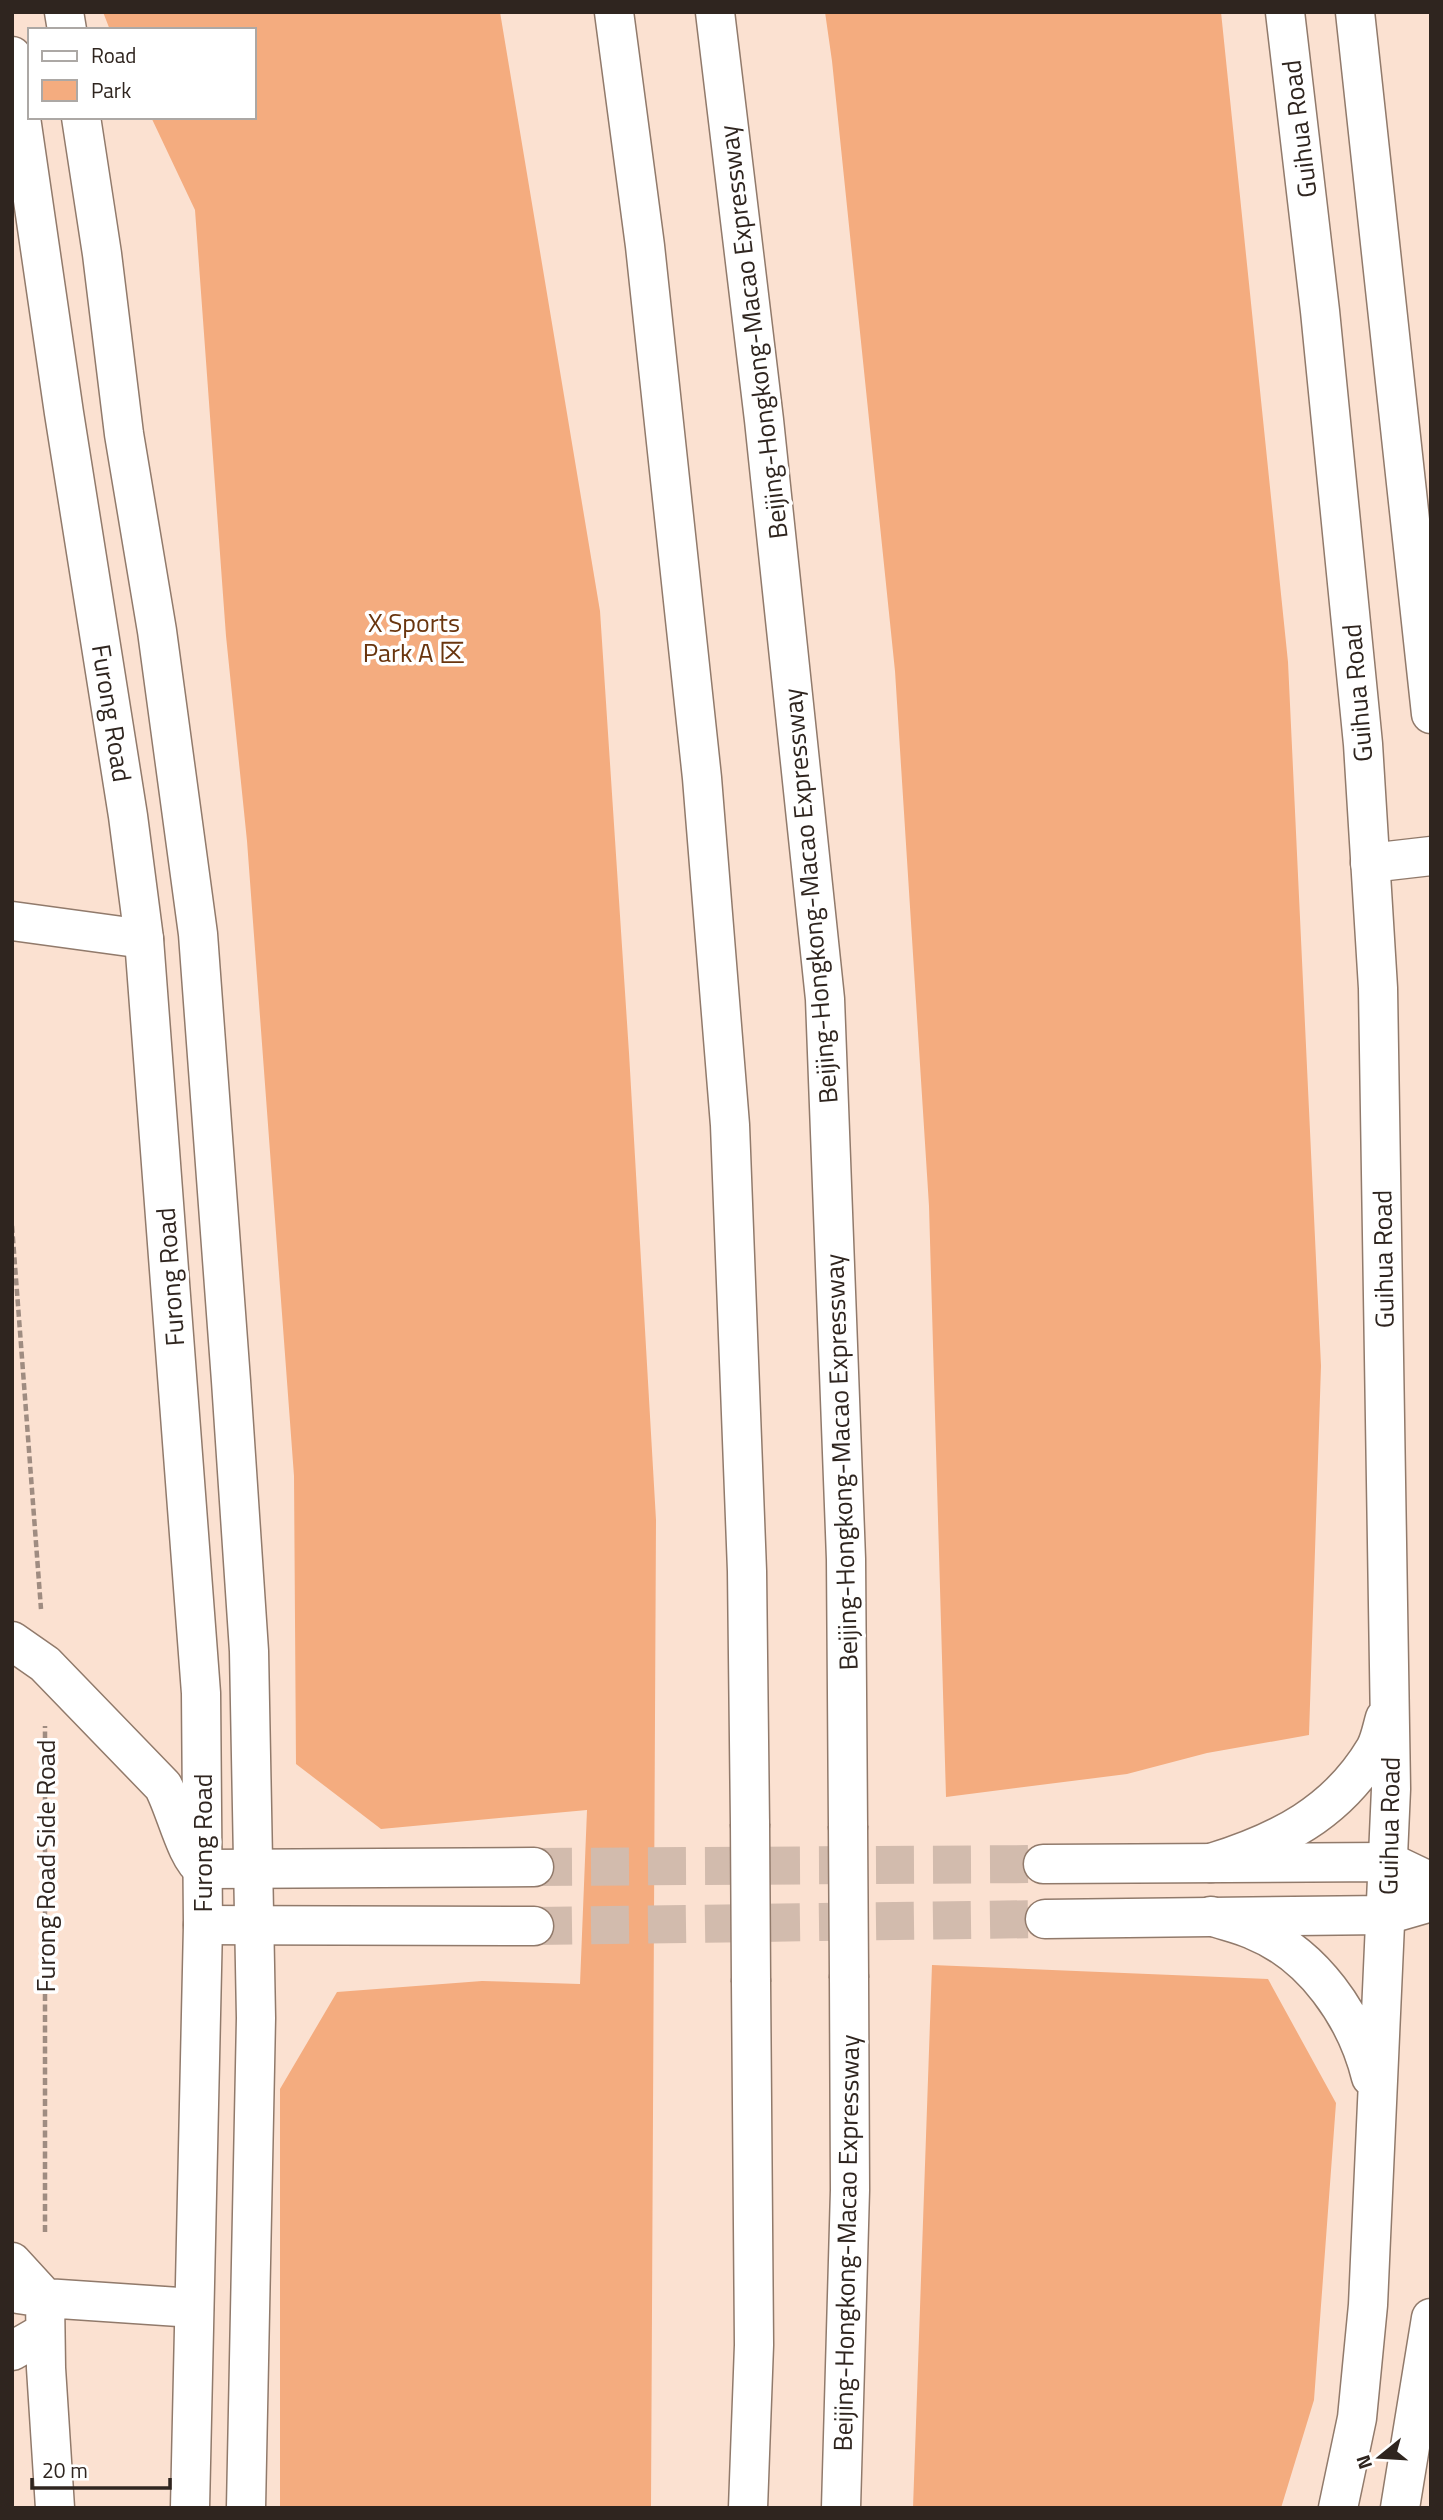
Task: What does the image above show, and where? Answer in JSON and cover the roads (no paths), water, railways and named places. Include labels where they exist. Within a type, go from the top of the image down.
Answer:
[{"type":"main road","points":[[614,12],[645,246],[699,751],[730,1125],[747,1572],[754,2345],[748,2508]]},
{"type":"main road","name":"Beijing-Hongkong-Macao Expressway","points":[[715,12],[766,433],[825,999],[846,1559],[850,2190],[841,2508]]},
{"type":"main road","name":"Guihua Road","points":[[1285,12],[1322,325],[1363,744],[1378,988],[1391,1789],[1366,2330],[1357,2418],[1338,2508]]},
{"type":"main road","points":[[1355,12],[1431,714]]},
{"type":"main road","name":"Furong Road","points":[[12,56],[144,939],[201,1693],[203,1926],[190,2508]]},
{"type":"main road","name":"Furong Road","points":[[80,119],[102,254],[124,434],[159,644],[198,934],[249,1651],[256,2018],[246,2508]]},
{"type":"main road","points":[[1370,863],[1431,856]]},
{"type":"main road","points":[[12,921],[144,939]]},
{"type":"main road","points":[[12,1641],[29,1664],[163,1786],[173,1804],[186,1843],[198,1866],[203,1869],[534,1867]]},
{"type":"main road","points":[[1211,1863],[1253,1850],[1322,1811],[1352,1780],[1376,1747],[1390,1703]]},
{"type":"main road","points":[[1043,1864],[1389,1862],[1431,1882]]},
{"type":"main road","points":[[1045,1919],[1387,1915],[1431,1902]]},
{"type":"main road","points":[[1211,1916],[1255,1930],[1292,1952],[1319,1979],[1344,2011],[1364,2050],[1378,2103]]},
{"type":"main road","points":[[203,1926],[534,1926]]},
{"type":"main road","points":[[12,2262],[34,2308],[55,2508]]},
{"type":"main road","points":[[34,2308],[194,2308]]},
{"type":"main road","points":[[12,2351],[34,2308]]},
{"type":"main road","points":[[1400,2508],[1431,2318]]},
{"type":"main road","points":[[1409,2461],[1415,2508]]},
{"type":"tunnel","points":[[534,1867],[1043,1864]]},
{"type":"tunnel","points":[[534,1926],[1045,1919]]},
{"type":"park label","name":"X Sports Park A 区","points":[[414,637]]}]
